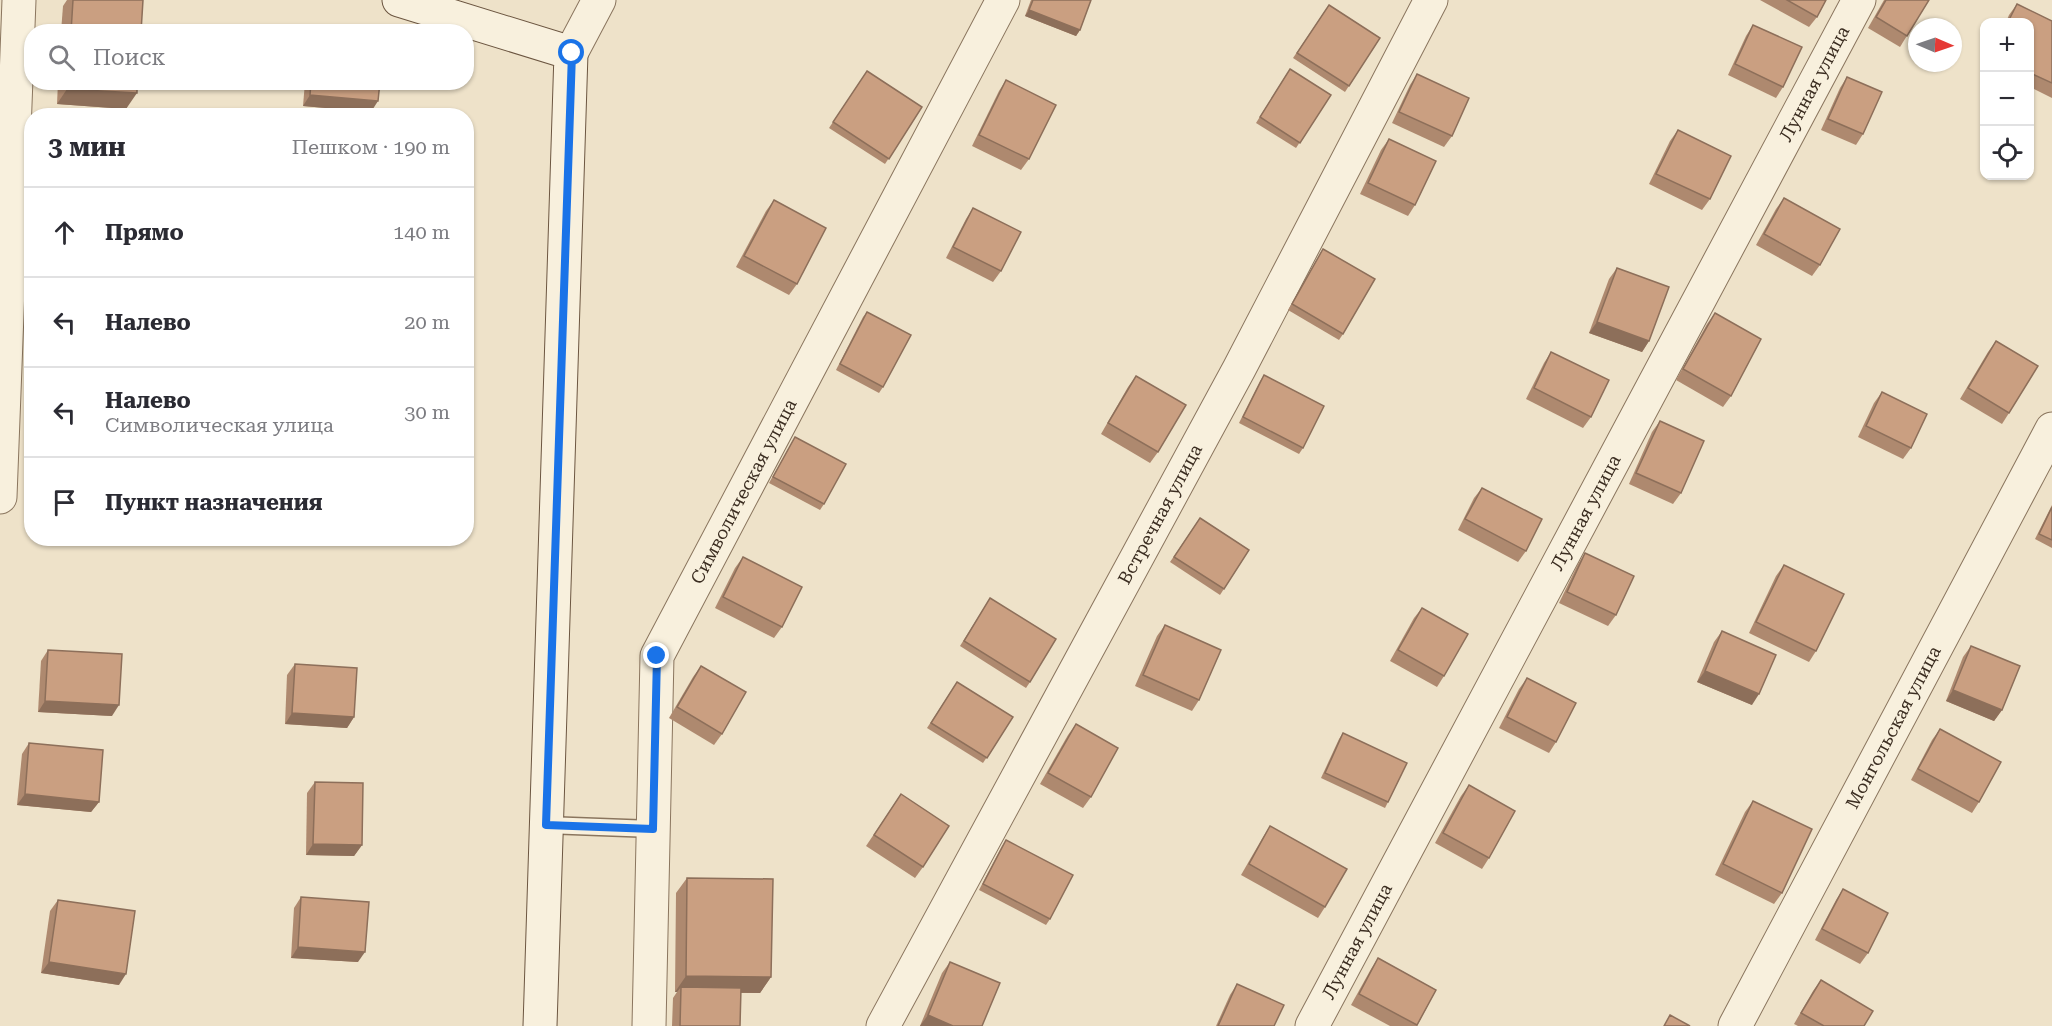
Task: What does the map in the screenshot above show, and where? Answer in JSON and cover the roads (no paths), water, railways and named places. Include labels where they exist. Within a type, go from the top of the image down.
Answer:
[{"type":"street","points":[[0,497],[19,0]]},
{"type":"street","points":[[399,0],[572,53]]},
{"type":"street","points":[[540,1026],[572,53],[599,0]]},
{"type":"street","name":"Символическая улица","points":[[649,1026],[657,656],[1003,0]]},
{"type":"street","name":"Встречная улица","points":[[882,1026],[1239,369],[1431,0]]},
{"type":"street","name":"Лунная улица","points":[[1312,1026],[1858,0]]},
{"type":"street","name":"Монгольская улица","points":[[1735,1026],[2052,429]]},
{"type":"lane","points":[[546,825],[653,829]]}]
